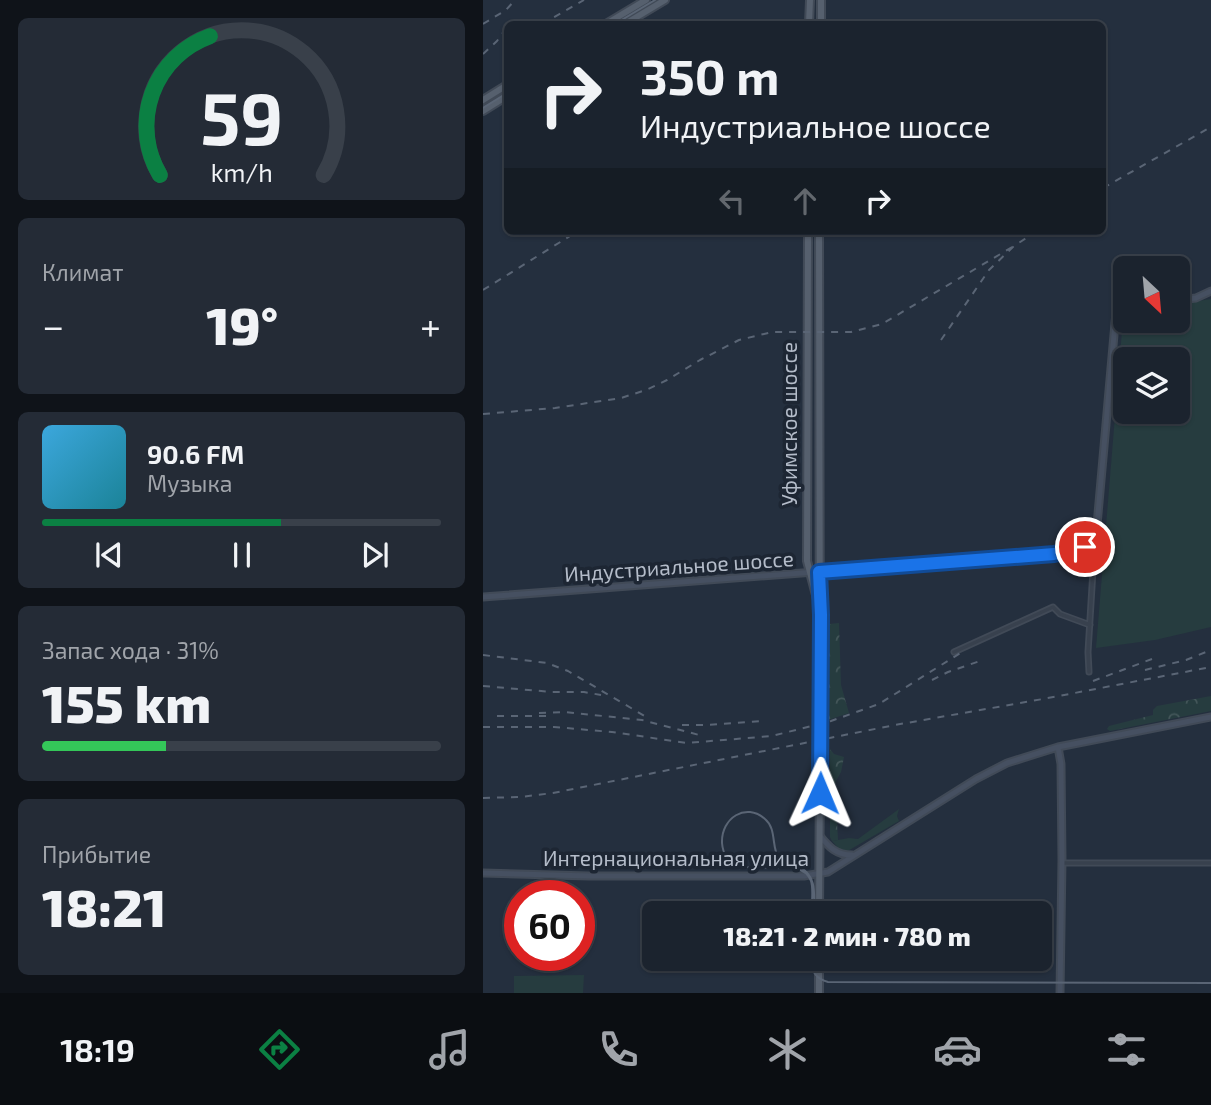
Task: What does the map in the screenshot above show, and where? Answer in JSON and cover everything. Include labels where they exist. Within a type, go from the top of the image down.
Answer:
[{"type":"main road","points":[[611,21],[646,0]]},
{"type":"main road","points":[[630,21],[665,0]]},
{"type":"main road","points":[[810,0],[810,21]]},
{"type":"main road","points":[[821,0],[821,21]]},
{"type":"main road","points":[[483,100],[504,87]]},
{"type":"main road","points":[[483,111],[504,98]]},
{"type":"main road","name":"Уфимское шоссе","points":[[808,235],[807,561],[815,573]]},
{"type":"main road","name":"Уфимское шоссе","points":[[819,235],[815,573],[821,615],[820,901]]},
{"type":"main road","points":[[819,971],[819,993]]},
{"type":"street","points":[[1190,299],[1211,291]]},
{"type":"street","points":[[1089,672],[1093,570],[1085,547],[1093,537],[1097,524],[1114,333]]},
{"type":"street","name":"Индустриальное шоссе","points":[[483,597],[1054,554],[1085,547]]},
{"type":"street","points":[[954,652],[1053,607],[1060,614],[1090,625]]},
{"type":"street","name":"Интернациональная улица","points":[[483,873],[589,876],[820,874],[828,872],[976,779],[1007,763],[1058,747],[1211,716]]},
{"type":"street","points":[[1058,747],[1061,764],[1062,863],[1060,993]]},
{"type":"street","points":[[819,835],[835,852],[855,855]]},
{"type":"street","points":[[1062,863],[1211,863]]},
{"type":"green space","points":[[1211,299],[1211,627],[1155,640],[1096,648],[1114,424],[1190,424],[1190,347],[1121,347],[1122,333],[1190,333],[1190,302]]},
{"type":"green space","points":[[839,623],[841,685],[849,713],[828,720],[829,624]]},
{"type":"green space","points":[[1211,696],[1211,711],[1110,731],[1107,729],[1109,726],[1153,715],[1157,706]]},
{"type":"green space","points":[[830,749],[834,754],[844,757],[835,783],[838,840],[832,841],[830,837]]},
{"type":"green space","points":[[899,809],[899,821],[846,852],[840,850],[832,841],[858,839]]},
{"type":"green space","points":[[584,975],[583,993],[514,993],[514,976]]},
{"type":"tram line","points":[[620,21],[655,0]]},
{"type":"tram line","points":[[483,108],[504,95]]},
{"type":"tram line","points":[[812,901],[811,881],[804,872],[793,868],[736,865],[726,857],[722,843],[730,820],[736,815],[750,812],[765,819],[773,833],[779,859],[804,870],[812,880],[814,901]]},
{"type":"tram line","points":[[814,971],[820,979],[828,982],[1211,983]]},
{"type":"railway","points":[[483,24],[506,10],[515,0]]},
{"type":"railway","points":[[547,21],[584,0]]},
{"type":"railway","points":[[483,54],[504,31]]},
{"type":"railway","points":[[1106,186],[1211,127]]},
{"type":"railway","points":[[483,290],[572,235]]},
{"type":"railway","points":[[941,340],[989,270],[1014,246],[1031,235]]},
{"type":"railway","points":[[483,414],[555,408],[621,398],[667,380],[739,340],[772,332],[851,332],[882,324],[1014,246]]},
{"type":"railway","points":[[1145,670],[1186,660],[1211,650]]},
{"type":"railway","points":[[483,727],[554,727],[687,743],[772,736],[831,721],[879,704],[962,652]]},
{"type":"railway","points":[[483,655],[547,663],[568,671],[648,718]]},
{"type":"railway","points":[[1093,681],[1152,659]]},
{"type":"railway","points":[[932,680],[980,661]]},
{"type":"railway","points":[[483,798],[553,793],[895,725],[1211,667]]},
{"type":"railway","points":[[483,686],[601,695]]},
{"type":"railway","points":[[539,713],[564,712],[642,720],[703,736]]},
{"type":"railway","points":[[497,716],[549,716]]},
{"type":"railway","points":[[682,725],[762,721]]},
{"type":"route","points":[[820,793],[819,572],[1054,554],[1085,547]]}]
